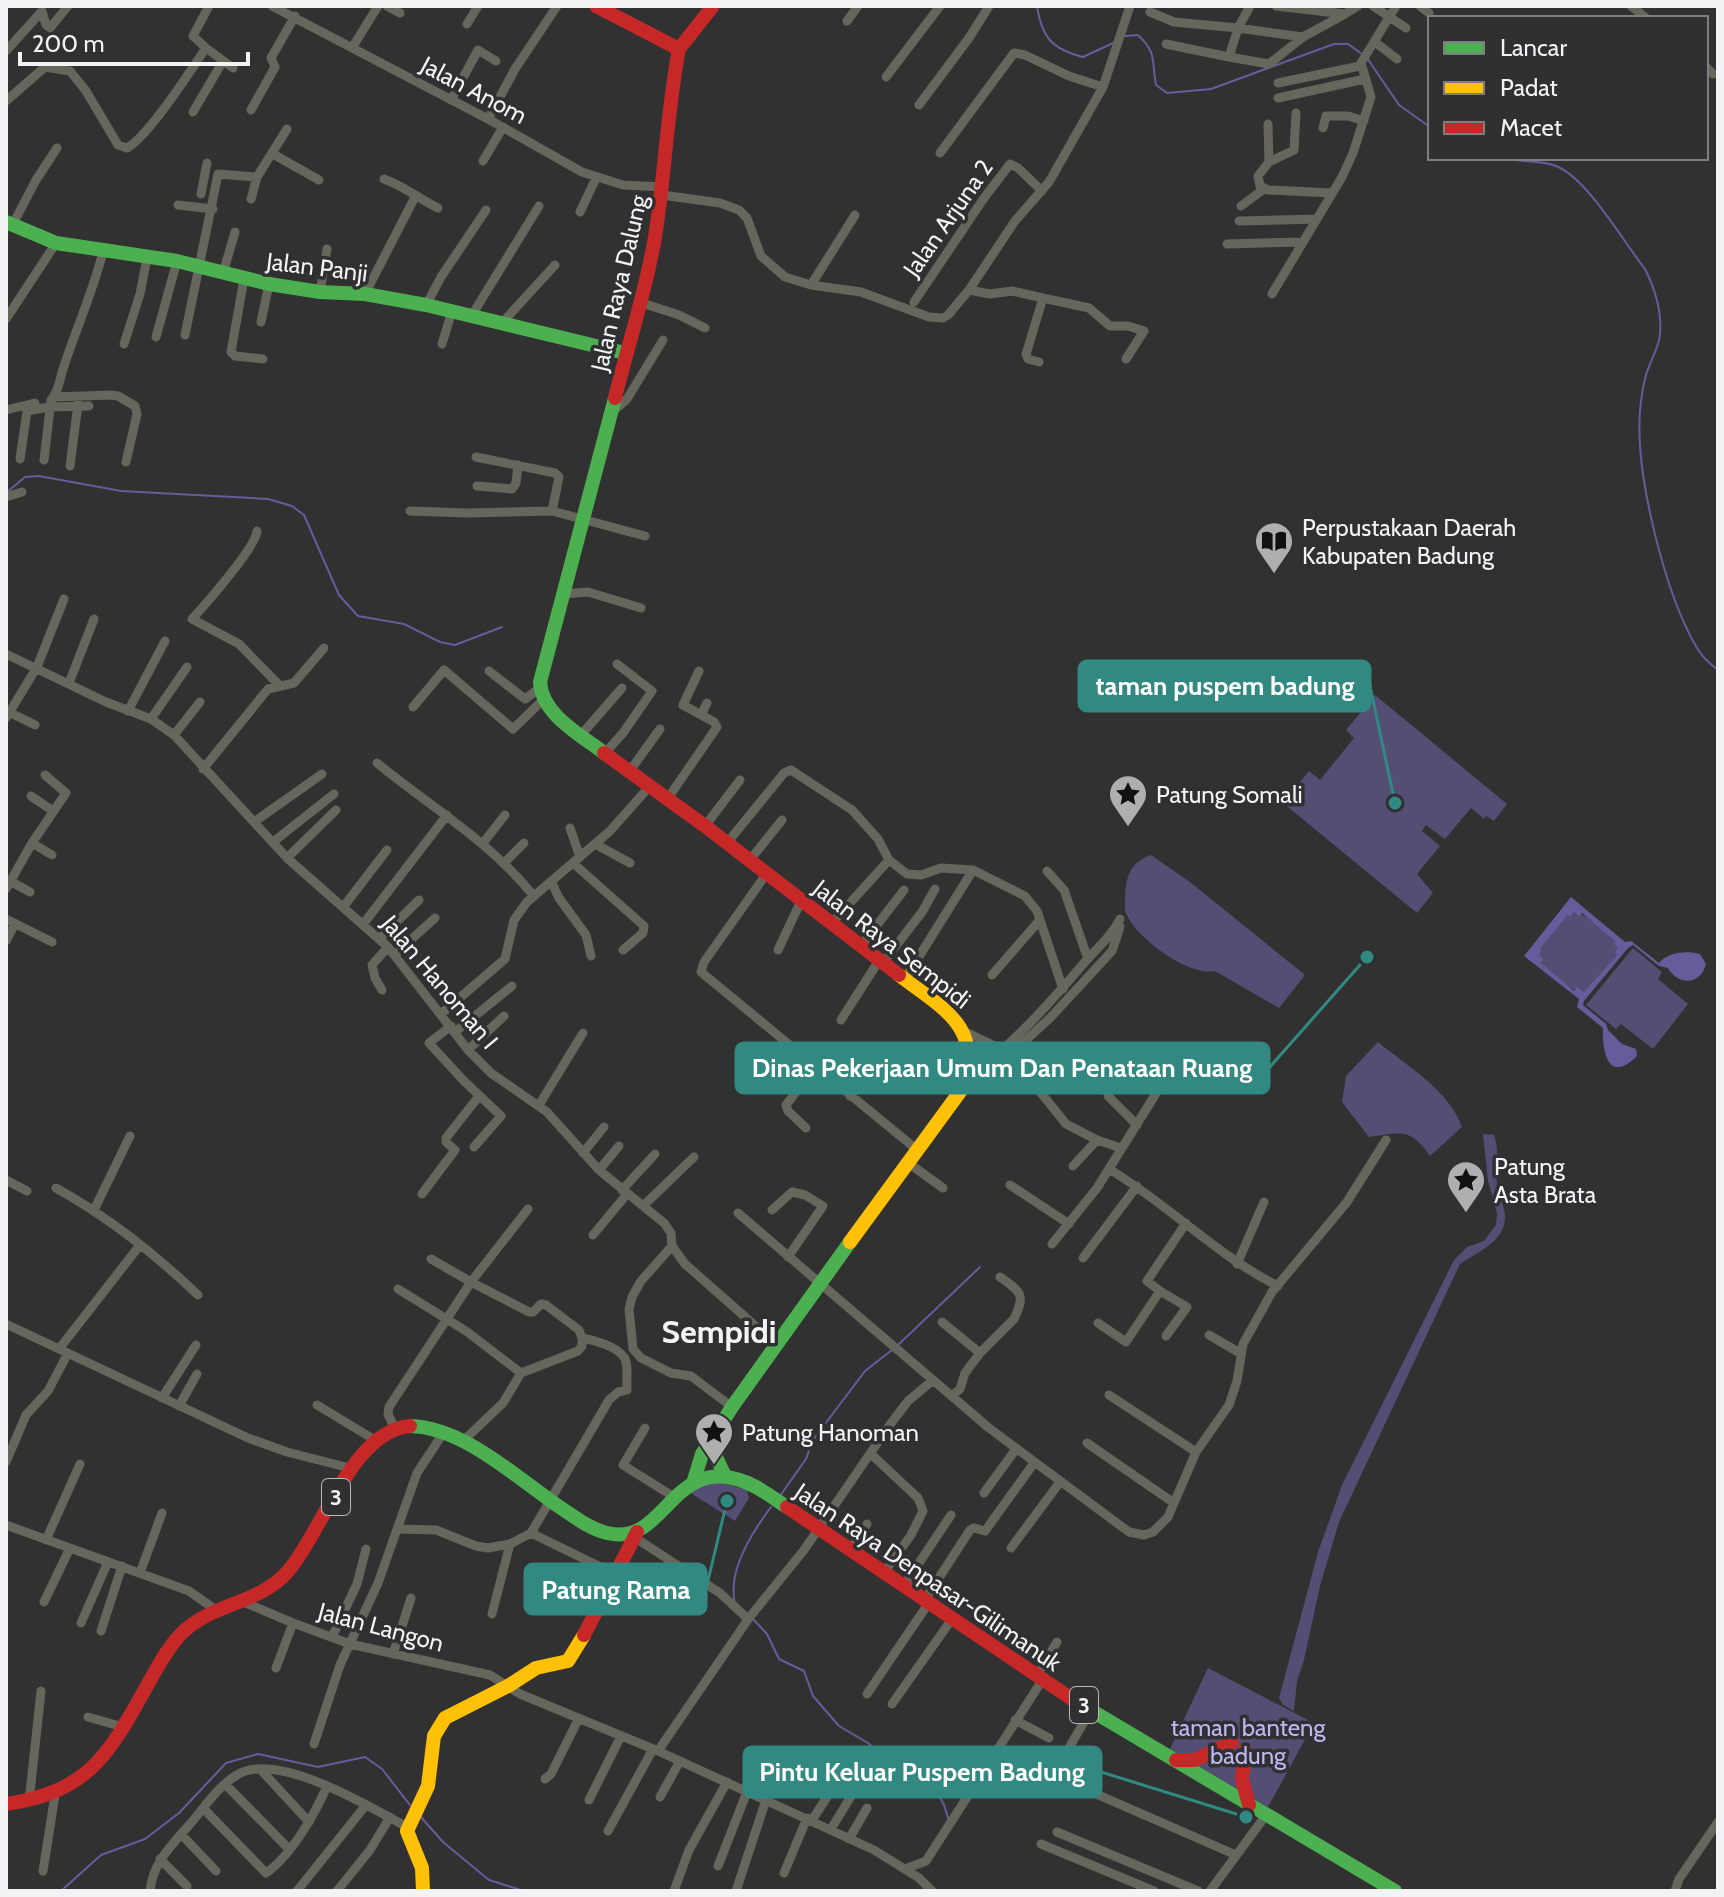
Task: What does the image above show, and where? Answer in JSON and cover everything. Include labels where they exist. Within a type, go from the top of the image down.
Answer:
[{"type":"main road","points":[[596,6],[679,49]]},
{"type":"main road","name":"Jalan Raya Dalung","points":[[563,594],[654,243],[671,91],[679,49],[713,6]]},
{"type":"main road","name":"Jalan Panji","points":[[9,223],[56,243],[177,261],[269,284],[320,292],[365,294],[426,305],[625,353]]},
{"type":"main road","points":[[542,694],[542,667],[563,594]]},
{"type":"main road","name":"Jalan Raya Sempidi","points":[[542,694],[556,714],[581,735],[666,801],[750,860],[953,1017],[968,1033],[967,1078]]},
{"type":"main road","points":[[694,1480],[698,1461],[732,1407],[916,1149],[956,1098],[967,1078]]},
{"type":"main road","name":"3","points":[[6,1804],[55,1795],[92,1770],[123,1727],[172,1645],[196,1620],[216,1610],[246,1603],[273,1587],[292,1567],[375,1440],[395,1429],[418,1425],[444,1432],[599,1530],[635,1534]]},
{"type":"main road","points":[[423,1891],[423,1869],[409,1840],[409,1823],[428,1786],[434,1736],[439,1725],[459,1709],[508,1686],[536,1668],[568,1661],[574,1655],[635,1534],[649,1525],[694,1480],[725,1476],[714,1453],[712,1438]]},
{"type":"main road","name":"Jalan Raya Denpasar-Gilimanuk","points":[[725,1476],[746,1482],[819,1527],[883,1574],[1170,1759],[1395,1891]]},
{"type":"main road","points":[[1170,1759],[1195,1760],[1232,1742]]},
{"type":"main road","points":[[1245,1750],[1242,1779],[1249,1805]]},
{"type":"street","points":[[41,9],[50,28],[68,6]]},
{"type":"street","points":[[209,6],[193,36],[233,68]]},
{"type":"street","name":"Jalan Anom","points":[[272,6],[596,178],[720,203],[739,210],[747,218],[761,256],[785,277],[811,285],[861,292],[929,317],[943,318],[969,290]]},
{"type":"street","points":[[352,48],[378,6]]},
{"type":"street","points":[[387,6],[400,13]]},
{"type":"street","points":[[467,24],[478,6]]},
{"type":"street","points":[[488,119],[515,69],[557,6]]},
{"type":"street","points":[[847,21],[858,6]]},
{"type":"street","points":[[886,77],[940,6]]},
{"type":"street","points":[[919,105],[989,6]]},
{"type":"street","points":[[1126,359],[1144,331],[1128,326],[1110,326],[1089,308],[1012,291],[990,294],[969,290],[1015,221],[1042,191],[1103,87],[1130,6]]},
{"type":"street","points":[[1229,57],[1238,28],[1250,6]]},
{"type":"street","points":[[1276,6],[1345,14]]},
{"type":"street","points":[[1166,44],[1269,64],[1303,37],[1358,6]]},
{"type":"street","points":[[1373,6],[1406,28]]},
{"type":"street","points":[[1272,294],[1342,177],[1364,121],[1371,92],[1365,79],[1366,55],[1396,6]]},
{"type":"street","points":[[1420,6],[1429,13]]},
{"type":"street","points":[[6,51],[41,9]]},
{"type":"street","points":[[1150,12],[1174,22],[1303,37]]},
{"type":"street","points":[[251,110],[275,68],[271,58],[295,16]]},
{"type":"street","points":[[6,101],[45,67],[70,71],[86,91],[118,145],[127,148],[136,142],[172,97],[206,48]]},
{"type":"street","points":[[451,100],[478,50],[496,61]]},
{"type":"street","points":[[940,153],[1014,53],[1103,87]]},
{"type":"street","points":[[1278,83],[1366,55],[1397,59]]},
{"type":"street","points":[[193,112],[223,61]]},
{"type":"street","points":[[1278,98],[1365,79]]},
{"type":"street","points":[[1264,189],[1258,176],[1269,162],[1294,150],[1296,113]]},
{"type":"street","points":[[1323,128],[1326,116],[1348,116],[1364,121]]},
{"type":"street","points":[[1268,124],[1269,162]]},
{"type":"street","points":[[483,161],[503,127]]},
{"type":"street","points":[[251,199],[257,177],[287,129]]},
{"type":"street","points":[[9,223],[57,148]]},
{"type":"street","points":[[273,154],[319,180]]},
{"type":"street","name":"Jalan Arjuna 2","points":[[914,302],[1010,164],[1042,191]]},
{"type":"street","points":[[201,194],[206,168],[218,174],[257,177]]},
{"type":"street","points":[[185,335],[218,174]]},
{"type":"street","points":[[580,212],[596,178]]},
{"type":"street","points":[[384,179],[404,186],[415,197],[438,208]]},
{"type":"street","points":[[1241,206],[1264,189],[1332,193]]},
{"type":"street","points":[[365,294],[415,197]]},
{"type":"street","points":[[178,205],[213,209]]},
{"type":"street","points":[[472,315],[539,206]]},
{"type":"street","points":[[426,305],[486,210]]},
{"type":"street","points":[[811,285],[855,215]]},
{"type":"street","points":[[1239,221],[1316,219]]},
{"type":"street","points":[[223,273],[235,232]]},
{"type":"street","points":[[1227,244],[1302,242]]},
{"type":"street","points":[[6,319],[56,243]]},
{"type":"street","points":[[320,292],[327,249]]},
{"type":"street","points":[[44,460],[52,401],[93,290],[103,252]]},
{"type":"street","points":[[124,344],[140,294],[147,258]]},
{"type":"street","points":[[156,337],[177,261]]},
{"type":"street","points":[[502,323],[555,265]]},
{"type":"street","points":[[244,279],[231,354],[263,359]]},
{"type":"street","points":[[261,322],[269,284]]},
{"type":"street","points":[[1039,362],[1026,357],[1043,298]]},
{"type":"street","points":[[639,302],[679,315],[705,328]]},
{"type":"street","points":[[442,344],[452,311]]},
{"type":"street","points":[[612,412],[627,399],[663,340]]},
{"type":"street","points":[[70,466],[78,396]]},
{"type":"street","points":[[6,410],[78,396],[118,396],[135,406],[137,414],[126,462]]},
{"type":"street","points":[[20,459],[27,411],[52,401],[77,408],[89,406]]},
{"type":"street","points":[[476,457],[558,475],[552,511]]},
{"type":"street","points":[[477,486],[512,489],[516,483],[518,465]]},
{"type":"street","points":[[6,497],[22,492]]},
{"type":"street","points":[[410,511],[552,511],[645,536]]},
{"type":"street","points":[[257,531],[257,538],[245,555],[192,619],[239,644],[280,686]]},
{"type":"street","points":[[563,594],[588,592],[641,608]]},
{"type":"street","points":[[35,725],[8,715],[37,667],[64,599]]},
{"type":"street","points":[[69,683],[94,619]]},
{"type":"street","points":[[128,711],[165,641]]},
{"type":"street","points":[[203,769],[268,689],[294,683],[324,648]]},
{"type":"street","name":"Jalan Hanoman I","points":[[6,654],[151,719],[174,735],[287,858],[380,938],[442,1013],[468,1050],[491,1073],[539,1105],[599,1170],[669,1228],[672,1246],[697,1276],[776,1344]]},
{"type":"street","points":[[605,753],[652,691],[617,664]]},
{"type":"street","points":[[151,719],[187,667]]},
{"type":"street","points":[[413,707],[444,670],[513,729],[542,694]]},
{"type":"street","points":[[489,671],[525,699],[542,694]]},
{"type":"street","points":[[666,801],[716,730],[717,724],[683,705],[699,671]]},
{"type":"street","points":[[581,735],[622,688]]},
{"type":"street","points":[[174,735],[200,702]]},
{"type":"street","points":[[701,715],[707,703]]},
{"type":"street","points":[[629,772],[660,729]]},
{"type":"street","points":[[377,763],[483,843],[505,862],[533,895]]},
{"type":"street","points":[[727,843],[789,770],[852,810],[878,839],[889,860],[907,874],[941,868],[973,870],[1025,896],[1037,911],[1063,989]]},
{"type":"street","points":[[254,822],[322,774]]},
{"type":"street","points":[[30,892],[8,885],[66,791],[45,775]]},
{"type":"street","points":[[705,826],[740,780]]},
{"type":"street","points":[[442,1013],[505,959],[514,920],[533,895],[595,844],[649,787]]},
{"type":"street","points":[[273,842],[334,794]]},
{"type":"street","points":[[31,796],[53,811]]},
{"type":"street","points":[[287,858],[336,810]]},
{"type":"street","points":[[364,923],[447,815]]},
{"type":"street","points":[[483,843],[505,815]]},
{"type":"street","points":[[750,860],[782,820]]},
{"type":"street","points":[[570,828],[576,860],[644,926],[643,933],[623,950]]},
{"type":"street","points":[[32,843],[52,855]]},
{"type":"street","points":[[505,862],[524,843]]},
{"type":"street","points":[[595,844],[630,863]]},
{"type":"street","points":[[344,906],[387,850]]},
{"type":"street","points":[[832,925],[889,860]]},
{"type":"street","points":[[905,979],[973,870]]},
{"type":"street","points":[[1047,871],[1064,890],[1088,959]]},
{"type":"street","points":[[767,873],[700,970],[916,1149]]},
{"type":"street","points":[[551,881],[559,898],[586,935],[591,956]]},
{"type":"street","points":[[841,1020],[880,963],[922,912],[935,889]]},
{"type":"street","points":[[860,947],[904,890]]},
{"type":"street","points":[[832,925],[864,894],[873,895]]},
{"type":"street","points":[[380,938],[419,900]]},
{"type":"street","points":[[778,950],[801,901]]},
{"type":"street","points":[[382,990],[372,965],[435,918]]},
{"type":"street","points":[[967,1078],[1050,1018],[1112,951],[1119,934],[1120,919],[1112,934],[1002,1052]]},
{"type":"street","points":[[992,975],[1039,921]]},
{"type":"street","points":[[6,941],[11,922],[52,942]]},
{"type":"street","points":[[1074,976],[1082,983]]},
{"type":"street","points":[[474,1147],[501,1116],[429,1043],[512,986]]},
{"type":"street","points":[[1042,1009],[1050,1018]]},
{"type":"street","points":[[468,1050],[504,1016]]},
{"type":"street","points":[[539,1105],[583,1033]]},
{"type":"street","points":[[968,1033],[1002,1052],[1066,1124],[1121,1148]]},
{"type":"street","points":[[1052,1244],[1109,1169],[1175,1063]]},
{"type":"street","points":[[806,1128],[788,1111],[786,1105],[816,1066]]},
{"type":"street","points":[[850,1096],[880,1067],[893,1073]]},
{"type":"street","points":[[465,1158],[446,1142],[446,1138],[479,1096]]},
{"type":"street","points":[[1108,1096],[1137,1125]]},
{"type":"street","points":[[583,1153],[604,1127]]},
{"type":"street","points":[[94,1210],[130,1136]]},
{"type":"street","points":[[1073,1166],[1097,1140]]},
{"type":"street","points":[[738,1213],[932,1381],[1016,1449],[1133,1534],[1144,1535],[1153,1532],[1168,1517],[1196,1452],[1229,1405],[1237,1381],[1240,1353],[1247,1336],[1278,1286],[1347,1202],[1386,1140]]},
{"type":"street","points":[[599,1170],[619,1146]]},
{"type":"street","points":[[422,1194],[455,1150]]},
{"type":"street","points":[[593,1235],[655,1154]]},
{"type":"street","points":[[643,1206],[694,1157]]},
{"type":"street","points":[[907,1162],[943,1188]]},
{"type":"street","points":[[1109,1169],[1137,1186],[1237,1264],[1278,1286]]},
{"type":"street","points":[[6,1180],[27,1191]]},
{"type":"street","points":[[1010,1185],[1069,1224]]},
{"type":"street","points":[[1083,1258],[1137,1186]]},
{"type":"street","points":[[56,1188],[94,1210],[198,1295]]},
{"type":"street","points":[[772,1210],[792,1192],[805,1195],[823,1206],[788,1257]]},
{"type":"street","points":[[1237,1264],[1264,1202]]},
{"type":"street","points":[[395,1429],[388,1414],[389,1407],[471,1282],[528,1209]]},
{"type":"street","points":[[1166,1336],[1187,1307],[1147,1281],[1186,1223]]},
{"type":"street","points":[[6,1462],[26,1415],[48,1391],[63,1351],[140,1245]]},
{"type":"street","points":[[672,1246],[641,1281],[632,1297],[629,1309],[633,1349],[641,1358],[671,1373],[691,1376],[732,1407]]},
{"type":"street","points":[[431,1259],[529,1312],[541,1304],[546,1305],[579,1330],[582,1338],[578,1351],[521,1373],[503,1403],[462,1442]]},
{"type":"street","points":[[952,1396],[960,1389],[965,1373],[980,1353],[1014,1319],[1022,1298],[1020,1292],[1000,1277]]},
{"type":"street","points":[[398,1289],[521,1373]]},
{"type":"street","points":[[1098,1323],[1126,1342],[1160,1291]]},
{"type":"street","points":[[942,1322],[980,1353]]},
{"type":"street","points":[[6,1324],[267,1445],[354,1469]]},
{"type":"street","points":[[1209,1335],[1240,1353]]},
{"type":"street","points":[[398,1529],[436,1530],[488,1548],[510,1544],[531,1533],[609,1400],[618,1392],[627,1390],[625,1361],[620,1354],[602,1343],[582,1338]]},
{"type":"street","points":[[162,1398],[196,1345]]},
{"type":"street","points":[[179,1406],[197,1374]]},
{"type":"street","points":[[608,1831],[656,1750],[751,1616],[804,1550],[908,1401],[932,1381]]},
{"type":"street","points":[[1109,1395],[1196,1452]]},
{"type":"street","points":[[317,1405],[375,1440]]},
{"type":"street","points":[[645,1428],[623,1465],[674,1497]]},
{"type":"street","points":[[314,1744],[340,1665],[380,1579],[417,1473],[444,1432]]},
{"type":"street","points":[[1087,1443],[1174,1503]]},
{"type":"street","points":[[984,1493],[1016,1449]]},
{"type":"street","points":[[871,1454],[918,1498],[923,1511],[911,1535],[883,1574]]},
{"type":"street","points":[[867,1694],[970,1530],[985,1531],[1034,1463]]},
{"type":"street","points":[[46,1540],[80,1464]]},
{"type":"street","points":[[1011,1548],[1060,1482]]},
{"type":"street","points":[[140,1573],[162,1513]]},
{"type":"street","points":[[903,1587],[951,1515]]},
{"type":"street","points":[[850,1550],[867,1524]]},
{"type":"street","points":[[6,1525],[189,1591],[216,1610]]},
{"type":"street","points":[[531,1533],[650,1595]]},
{"type":"street","points":[[635,1534],[751,1616]]},
{"type":"street","points":[[492,1614],[510,1544]]},
{"type":"street","points":[[44,1602],[70,1548]]},
{"type":"street","points":[[332,1637],[357,1584],[366,1549]]},
{"type":"street","points":[[81,1623],[108,1562]]},
{"type":"street","points":[[101,1631],[122,1566]]},
{"type":"street","points":[[393,1654],[411,1598]]},
{"type":"street","name":"Jalan Langon","points":[[246,1603],[350,1644],[493,1677],[520,1694],[656,1750],[831,1829],[882,1854],[919,1878],[932,1891]]},
{"type":"street","points":[[892,1704],[952,1619]]},
{"type":"street","points":[[276,1668],[293,1623]]},
{"type":"street","points":[[905,1869],[926,1861],[981,1778],[1057,1642]]},
{"type":"street","points":[[493,1677],[494,1693]]},
{"type":"street","points":[[29,1802],[41,1691]]},
{"type":"street","points":[[1070,1746],[1091,1710]]},
{"type":"street","points":[[88,1717],[123,1727]]},
{"type":"street","points":[[545,1779],[551,1774],[579,1718]]},
{"type":"street","points":[[1015,1720],[1049,1738]]},
{"type":"street","points":[[589,1800],[621,1736]]},
{"type":"street","points":[[660,1797],[680,1761]]},
{"type":"street","points":[[260,1769],[309,1822]]},
{"type":"street","points":[[150,1891],[160,1859],[225,1784],[238,1774],[260,1769],[287,1773],[327,1786],[409,1823]]},
{"type":"street","points":[[784,1873],[809,1819],[842,1774]]},
{"type":"street","points":[[981,1778],[1010,1792]]},
{"type":"street","points":[[1064,1780],[1236,1855]]},
{"type":"street","points":[[674,1891],[689,1850],[727,1782]]},
{"type":"street","points":[[225,1784],[289,1849]]},
{"type":"street","points":[[203,1808],[263,1872],[269,1872],[316,1812],[327,1786]]},
{"type":"street","points":[[718,1866],[747,1792]]},
{"type":"street","points":[[43,1871],[55,1795]]},
{"type":"street","points":[[831,1829],[850,1798]]},
{"type":"street","points":[[736,1891],[766,1800]]},
{"type":"street","points":[[297,1891],[366,1805]]},
{"type":"street","points":[[849,1839],[867,1808]]},
{"type":"street","points":[[1210,1891],[1266,1815]]},
{"type":"street","points":[[337,1891],[370,1850],[390,1817]]},
{"type":"street","points":[[1675,1891],[1679,1879],[1718,1822]]},
{"type":"street","points":[[1057,1832],[1198,1891]]},
{"type":"street","points":[[181,1834],[216,1871]]},
{"type":"street","points":[[1041,1844],[1154,1891]]},
{"type":"street","points":[[160,1859],[187,1886]]},
{"type":"green space","points":[[1375,695],[1507,804],[1494,821],[1486,816],[1484,819],[1471,808],[1445,839],[1426,825],[1422,831],[1440,846],[1417,874],[1433,893],[1417,913],[1283,803],[1309,771],[1320,780],[1354,738],[1346,730]]},
{"type":"green space","points":[[1151,855],[1190,882],[1305,975],[1279,1008],[1215,971],[1191,968],[1177,962],[1139,932],[1125,911],[1126,884],[1133,867]]},
{"type":"green space","points":[[1574,912],[1603,929],[1618,947],[1617,955],[1584,993],[1556,978],[1538,955],[1568,915]]},
{"type":"green space","points":[[1633,948],[1662,972],[1658,979],[1688,1004],[1653,1049],[1621,1024],[1616,1029],[1586,1005]]},
{"type":"green space","points":[[1378,1042],[1437,1090],[1462,1127],[1430,1156],[1417,1140],[1404,1134],[1369,1137],[1342,1102],[1346,1076]]},
{"type":"green space","points":[[1483,1134],[1494,1135],[1496,1141],[1497,1185],[1505,1212],[1504,1225],[1490,1245],[1460,1264],[1339,1522],[1297,1681],[1294,1711],[1283,1705],[1279,1698],[1318,1552],[1342,1485],[1454,1260],[1467,1247],[1484,1241],[1496,1225],[1497,1213],[1488,1181]]},
{"type":"green space","points":[[716,1481],[747,1490],[749,1498],[735,1521],[689,1492],[699,1484]]},
{"type":"green space","name":"taman banteng badung","points":[[1208,1668],[1314,1723],[1268,1807],[1170,1749]]},
{"type":"shaded area","points":[[1571,897],[1625,942],[1631,941],[1659,963],[1676,953],[1688,952],[1700,954],[1706,964],[1699,976],[1689,981],[1683,980],[1633,945],[1628,948],[1583,1005],[1606,1024],[1622,1044],[1636,1049],[1637,1056],[1619,1067],[1609,1062],[1603,1028],[1577,1007],[1579,999],[1524,956]],"holes":[[[1574,912],[1579,916],[1582,913],[1615,941],[1618,948],[1617,955],[1584,992],[1577,987],[1574,991],[1541,963],[1543,959],[1539,955],[1540,949],[1568,915],[1570,917]]]},
{"type":"waterway","points":[[1037,6],[1046,34],[1063,50],[1083,57],[1113,43]]},
{"type":"waterway","points":[[1125,36],[1138,35],[1149,47],[1156,85],[1167,93],[1211,89],[1334,44],[1348,44],[1362,54]]},
{"type":"waterway","points":[[1367,58],[1399,105],[1428,126]]},
{"type":"waterway","points":[[1515,160],[1556,166],[1580,183],[1645,269],[1652,284],[1659,309],[1660,334],[1645,379],[1640,411],[1642,467],[1647,499],[1664,566],[1685,625],[1701,654],[1718,670]]},
{"type":"waterway","points":[[6,493],[25,477],[39,476],[121,491],[268,499],[292,506],[304,515],[339,595],[358,616],[404,624],[440,642],[455,645],[502,627]]},
{"type":"waterway","points":[[897,1346],[980,1267]]},
{"type":"waterway","points":[[780,1496],[806,1459],[813,1440],[865,1371],[892,1350]]},
{"type":"waterway","points":[[735,1603],[738,1565],[750,1539],[771,1507]]},
{"type":"waterway","points":[[752,1618],[767,1634],[779,1659],[804,1671],[813,1696],[839,1726],[868,1743],[878,1753],[930,1778],[949,1821]]},
{"type":"waterway","points":[[61,1891],[101,1855],[145,1839],[179,1813],[226,1763],[258,1754],[318,1767],[365,1757],[382,1769],[410,1805]]},
{"type":"waterway","points":[[420,1816],[443,1842],[489,1880],[524,1891]]},
{"type":"traffic: fast","points":[[6,222],[56,243],[177,261],[269,284],[320,292],[365,294],[426,305],[625,353]]},
{"type":"traffic: fast","points":[[604,753],[555,714],[542,694],[540,682],[615,398]]},
{"type":"traffic: fast","points":[[694,1480],[702,1454],[732,1407],[850,1242]]},
{"type":"traffic: fast","points":[[410,1426],[451,1435],[471,1445],[579,1520],[607,1533],[627,1534],[643,1527],[684,1489],[701,1480],[720,1476],[751,1484],[787,1507]]},
{"type":"traffic: fast","points":[[712,1438],[714,1453],[725,1476]]},
{"type":"traffic: fast","points":[[1072,1699],[1395,1891]]},
{"type":"traffic: slow","points":[[850,1242],[962,1089],[968,1068],[964,1034],[955,1021],[899,975]]},
{"type":"traffic: slow","points":[[423,1891],[422,1868],[407,1831],[428,1786],[434,1736],[445,1718],[536,1668],[568,1661],[584,1635]]},
{"type":"traffic: jam","points":[[596,6],[679,49],[655,237],[615,398]]},
{"type":"traffic: jam","points":[[679,49],[713,6]]},
{"type":"traffic: jam","points":[[604,753],[705,826],[899,975]]},
{"type":"traffic: jam","points":[[6,1804],[56,1791],[91,1768],[118,1735],[160,1662],[180,1635],[206,1616],[250,1597],[277,1581],[302,1553],[355,1463],[371,1445],[390,1432],[410,1426]]},
{"type":"traffic: jam","points":[[787,1507],[1072,1699]]},
{"type":"traffic: jam","points":[[584,1635],[637,1532]]},
{"type":"traffic: jam","points":[[1176,1760],[1195,1760],[1232,1742]]},
{"type":"traffic: jam","points":[[1245,1750],[1242,1779],[1249,1805]]},
{"type":"place","name":"Perpustakaan Daerah Kabupaten Badung","points":[[1274,575]]},
{"type":"place","name":"taman puspem badung","points":[[1395,803]]},
{"type":"place","name":"Patung Somali","points":[[1128,828]]},
{"type":"place","name":"Dinas Pekerjaan Umum Dan Penataan Ruang","points":[[1367,957]]},
{"type":"place","name":"Patung Asta Brata","points":[[1466,1214]]},
{"type":"place","name":"Patung Hanoman","points":[[714,1466]]},
{"type":"place","name":"Patung Rama","points":[[727,1501]]},
{"type":"place","name":"Pintu Keluar Puspem Badung","points":[[1246,1817]]},
{"type":"district","name":"Sempidi","points":[[719,1331]]}]
